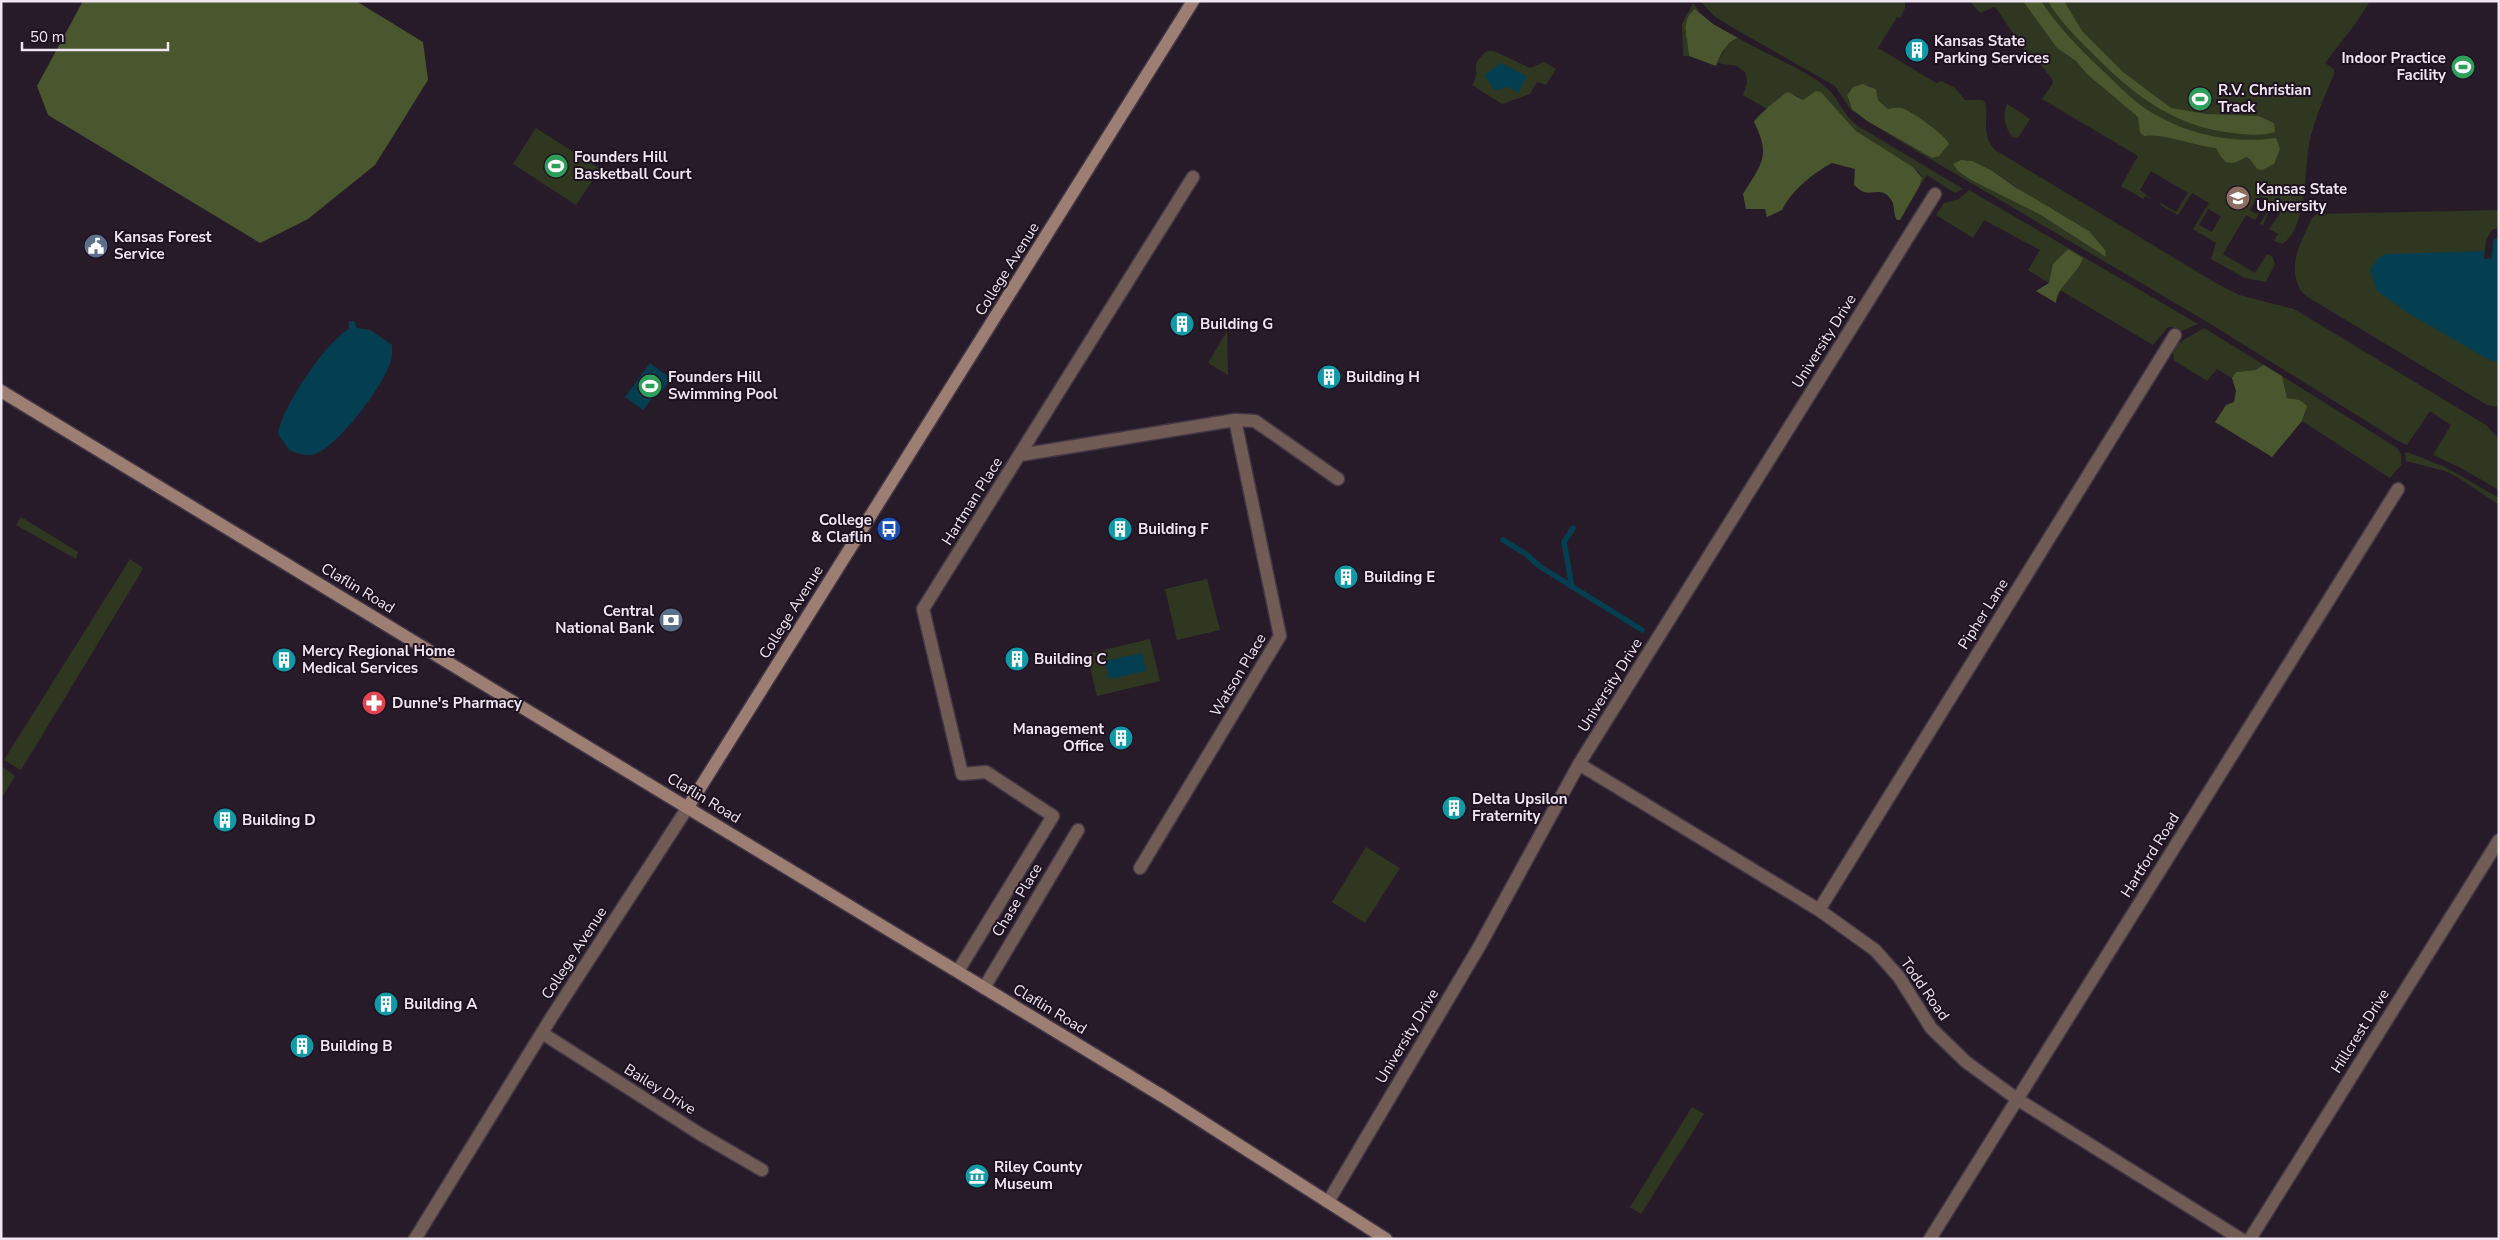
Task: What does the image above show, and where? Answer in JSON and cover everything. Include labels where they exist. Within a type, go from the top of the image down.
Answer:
[{"type":"street","name":"College Avenue","points":[[415,1239],[542,1033],[688,807],[1193,1]]},
{"type":"street","name":"Hartman Place","points":[[1053,816],[986,772],[962,774],[923,609],[1193,177]]},
{"type":"street","name":"University Drive","points":[[1328,1202],[1479,947],[1579,764],[1935,194]]},
{"type":"street","name":"Pipher Lane","points":[[1819,910],[2175,335]]},
{"type":"street","name":"Claflin Road","points":[[1,391],[1164,1097],[1386,1239]]},
{"type":"street","points":[[1020,454],[1235,420],[1255,421],[1338,479]]},
{"type":"street","name":"Watson Place","points":[[1140,868],[1280,636],[1235,420]]},
{"type":"street","name":"Hartford Road","points":[[1930,1239],[2398,489]]},
{"type":"street","name":"Todd Road","points":[[1579,764],[1819,910],[1875,950],[1899,977],[1931,1028],[1966,1062],[2017,1099],[2242,1239]]},
{"type":"street","name":"Chase Place","points":[[958,971],[1053,816]]},
{"type":"street","name":"Chase Place","points":[[984,988],[1078,830]]},
{"type":"street","name":"Hillcrest Drive","points":[[2250,1239],[2499,840]]},
{"type":"street","name":"Bailey Drive","points":[[542,1033],[700,1134],[762,1170]]},
{"type":"green space","points":[[83,1],[356,1],[423,42],[428,80],[375,165],[308,219],[260,243],[48,115],[37,86]]},
{"type":"green space","points":[[1700,1],[1905,1],[1905,8],[1900,18],[1897,17],[1878,48],[1936,83],[1941,81],[1954,87],[1965,100],[1983,100],[1986,110],[1987,136],[1995,150],[2214,282],[2239,295],[2294,309],[2486,425],[2499,439],[2499,490],[2461,468],[2433,455],[2451,425],[2430,411],[2407,445],[2400,442],[2204,320],[1874,126],[1932,158],[1934,130],[1907,112],[1888,109],[1878,100],[1876,89],[1862,85],[1856,86],[1849,91],[1848,100],[1850,104],[1867,121],[1851,110],[1835,86],[1714,16]],"holes":[[[1967,160],[1991,170],[2029,196],[2089,231],[2101,254],[2039,214],[1971,180]]]},
{"type":"green space","name":"R.V. Christian Track","points":[[1970,1],[2370,1],[2356,23],[2325,63],[2334,69],[2334,74],[2310,139],[2301,211],[2290,236],[2282,244],[2274,241],[2278,234],[2269,229],[2280,214],[2274,210],[2273,213],[2269,211],[2263,225],[2260,224],[2272,203],[2261,197],[2255,201],[2250,210],[2256,214],[2260,212],[2255,220],[2246,215],[2223,254],[2255,273],[2267,254],[2272,256],[2275,264],[2266,282],[2245,278],[2211,259],[2216,243],[2193,229],[2209,203],[2192,193],[2178,215],[2160,205],[2161,203],[2176,212],[2188,193],[2151,171],[2140,190],[2153,200],[2146,196],[2143,199],[2121,186],[2138,156],[2042,99],[2053,83],[2052,79],[2036,59],[2031,60],[1996,8],[1994,7],[1980,13]],"holes":[[[2208,209],[2221,216],[2212,232],[2199,225]]]},
{"type":"green space","points":[[2023,1],[2041,1],[2062,29],[2086,54],[2129,96],[2154,114],[2186,129],[2222,138],[2258,140],[2276,138],[2280,149],[2274,164],[2262,170],[2257,169],[2250,159],[2246,157],[2228,163],[2222,158],[2216,148],[2161,136],[2144,136],[2140,132],[2138,117],[2087,74],[2076,61],[2057,48]]},
{"type":"green space","points":[[2048,1],[2064,1],[2082,31],[2123,72],[2171,108],[2206,114],[2258,116],[2274,123],[2275,132],[2249,135],[2211,129],[2172,115],[2154,105],[2105,66],[2067,27]]},
{"type":"green space","points":[[1693,3],[1702,14],[1698,10],[1685,30],[1689,56],[1683,56],[1682,24]]},
{"type":"green space","points":[[1695,9],[1713,24],[1738,38],[1727,46],[1716,66],[1689,56],[1686,25],[1687,19]]},
{"type":"green space","points":[[1738,38],[1798,69],[1820,83],[1833,94],[1848,117],[1858,126],[1963,189],[1955,193],[1927,175],[1919,187],[1922,178],[1918,171],[1856,131],[1821,92],[1803,100],[1796,95],[1780,98],[1767,109],[1743,95],[1747,83],[1746,73],[1737,66],[1717,63],[1727,45]]},
{"type":"green space","points":[[1487,51],[1494,51],[1530,68],[1544,62],[1556,69],[1546,85],[1537,82],[1530,94],[1502,104],[1472,85],[1476,75],[1476,64]]},
{"type":"green space","points":[[1863,84],[1876,89],[1878,100],[1888,109],[1900,108],[1909,111],[1936,130],[1949,144],[1939,156],[1932,158],[1867,121],[1852,109],[1847,95],[1853,87]]},
{"type":"green space","points":[[1816,91],[1821,92],[1856,131],[1913,167],[1922,178],[1919,187],[1900,220],[1896,218],[1893,203],[1889,196],[1882,192],[1867,193],[1861,191],[1854,185],[1855,169],[1832,163],[1803,183],[1782,210],[1767,217],[1765,209],[1746,209],[1743,194],[1759,167],[1763,152],[1762,143],[1754,122],[1788,92],[1803,100]]},
{"type":"green space","points":[[2007,104],[2030,119],[2018,138],[2012,137],[2006,125],[2005,113]]},
{"type":"green space","name":"Founders Hill Basketball Court","points":[[536,128],[600,169],[576,205],[513,164]]},
{"type":"green space","points":[[1961,160],[1972,161],[1991,170],[2015,187],[2089,231],[2105,250],[2106,257],[2039,214],[1971,180],[1958,171],[1953,164]]},
{"type":"green space","points":[[1969,190],[2198,324],[2179,332],[2172,327],[2168,327],[2153,345],[2060,290],[2083,258],[2068,249],[2058,262],[2049,283],[2028,270],[2040,250],[1984,220],[1973,238],[1936,215],[1944,203],[1959,199]]},
{"type":"green space","points":[[2499,210],[2499,228],[2492,230],[2486,240],[2484,259],[2499,258],[2499,407],[2487,405],[2306,296],[2297,283],[2295,264],[2297,254],[2312,218],[2317,214]]},
{"type":"green space","points":[[2068,249],[2083,258],[2077,270],[2060,291],[2056,303],[2036,291],[2049,283],[2053,264]]},
{"type":"green space","points":[[2204,328],[2264,365],[2257,370],[2236,372],[2232,378],[2217,369],[2207,381],[2175,361],[2173,355],[2178,345]]},
{"type":"green space","points":[[1227,331],[1228,375],[1208,363]]},
{"type":"green space","points":[[2264,365],[2282,376],[2287,398],[2300,400],[2307,406],[2302,421],[2272,457],[2215,422],[2226,405],[2234,402],[2236,391],[2232,378],[2236,372],[2256,370]]},
{"type":"green space","points":[[2282,376],[2397,448],[2401,454],[2401,465],[2390,478],[2302,421],[2305,414],[2300,400],[2287,398]]},
{"type":"green space","points":[[2407,452],[2445,467],[2499,498],[2499,505],[2459,478],[2445,471],[2406,461],[2405,453]]},
{"type":"green space","points":[[21,517],[78,552],[76,559],[16,525]]},
{"type":"green space","points":[[130,559],[143,568],[140,574],[21,770],[4,760]]},
{"type":"green space","points":[[1207,579],[1220,630],[1177,640],[1165,589]]},
{"type":"green space","points":[[1150,639],[1160,681],[1097,696],[1087,654]]},
{"type":"green space","points":[[1,766],[15,776],[1,799]]},
{"type":"green space","points":[[1366,847],[1400,868],[1365,923],[1332,902]]},
{"type":"green space","points":[[1692,1107],[1704,1114],[1641,1214],[1630,1207]]},
{"type":"water","points":[[1501,63],[1527,76],[1518,93],[1507,87],[1495,91],[1484,75]]},
{"type":"water","points":[[2484,251],[2484,259],[2499,258],[2499,361],[2491,361],[2408,313],[2377,291],[2370,270],[2377,259],[2385,254]]},
{"type":"water","points":[[349,321],[354,321],[357,328],[370,330],[392,345],[392,358],[387,371],[360,413],[325,449],[309,455],[289,450],[278,434],[287,409],[306,376],[318,360],[349,329]]},
{"type":"water","name":"Founders Hill Swimming Pool","points":[[650,363],[671,379],[659,395],[656,393],[643,410],[625,397]]},
{"type":"water","points":[[1142,653],[1146,671],[1109,679],[1105,661]]},
{"type":"waterway","points":[[2494,264],[2496,241]]},
{"type":"waterway","points":[[1572,587],[1564,542],[1573,528]]},
{"type":"waterway","points":[[1503,540],[1526,554],[1539,566],[1642,630]]},
{"type":"place","name":"Kansas State Parking Services","points":[[1917,50]]},
{"type":"place","name":"Indoor Practice Facility","points":[[2463,67]]},
{"type":"place","name":"R.V. Christian Track","points":[[2200,99]]},
{"type":"place","name":"Founders Hill Basketball Court","points":[[556,166]]},
{"type":"place","name":"Kansas State University","points":[[2238,198]]},
{"type":"place","name":"Kansas Forest Service","points":[[96,246]]},
{"type":"place","name":"Building G","points":[[1182,324]]},
{"type":"place","name":"Building H","points":[[1329,377]]},
{"type":"place","name":"Founders Hill Swimming Pool","points":[[650,386]]},
{"type":"place","name":"College & Claflin","points":[[889,529]]},
{"type":"place","name":"Building F","points":[[1120,529]]},
{"type":"place","name":"Building E","points":[[1346,577]]},
{"type":"place","name":"Central National Bank","points":[[671,620]]},
{"type":"place","name":"Building C","points":[[1017,659]]},
{"type":"place","name":"Mercy Regional Home Medical Services","points":[[284,660]]},
{"type":"place","name":"Dunne's Pharmacy","points":[[374,703]]},
{"type":"place","name":"Management Office","points":[[1121,738]]},
{"type":"place","name":"Delta Upsilon Fraternity","points":[[1454,808]]},
{"type":"place","name":"Building D","points":[[225,820]]},
{"type":"place","name":"Building A","points":[[386,1004]]},
{"type":"place","name":"Building B","points":[[302,1046]]},
{"type":"place","name":"Riley County Museum","points":[[977,1176]]}]
